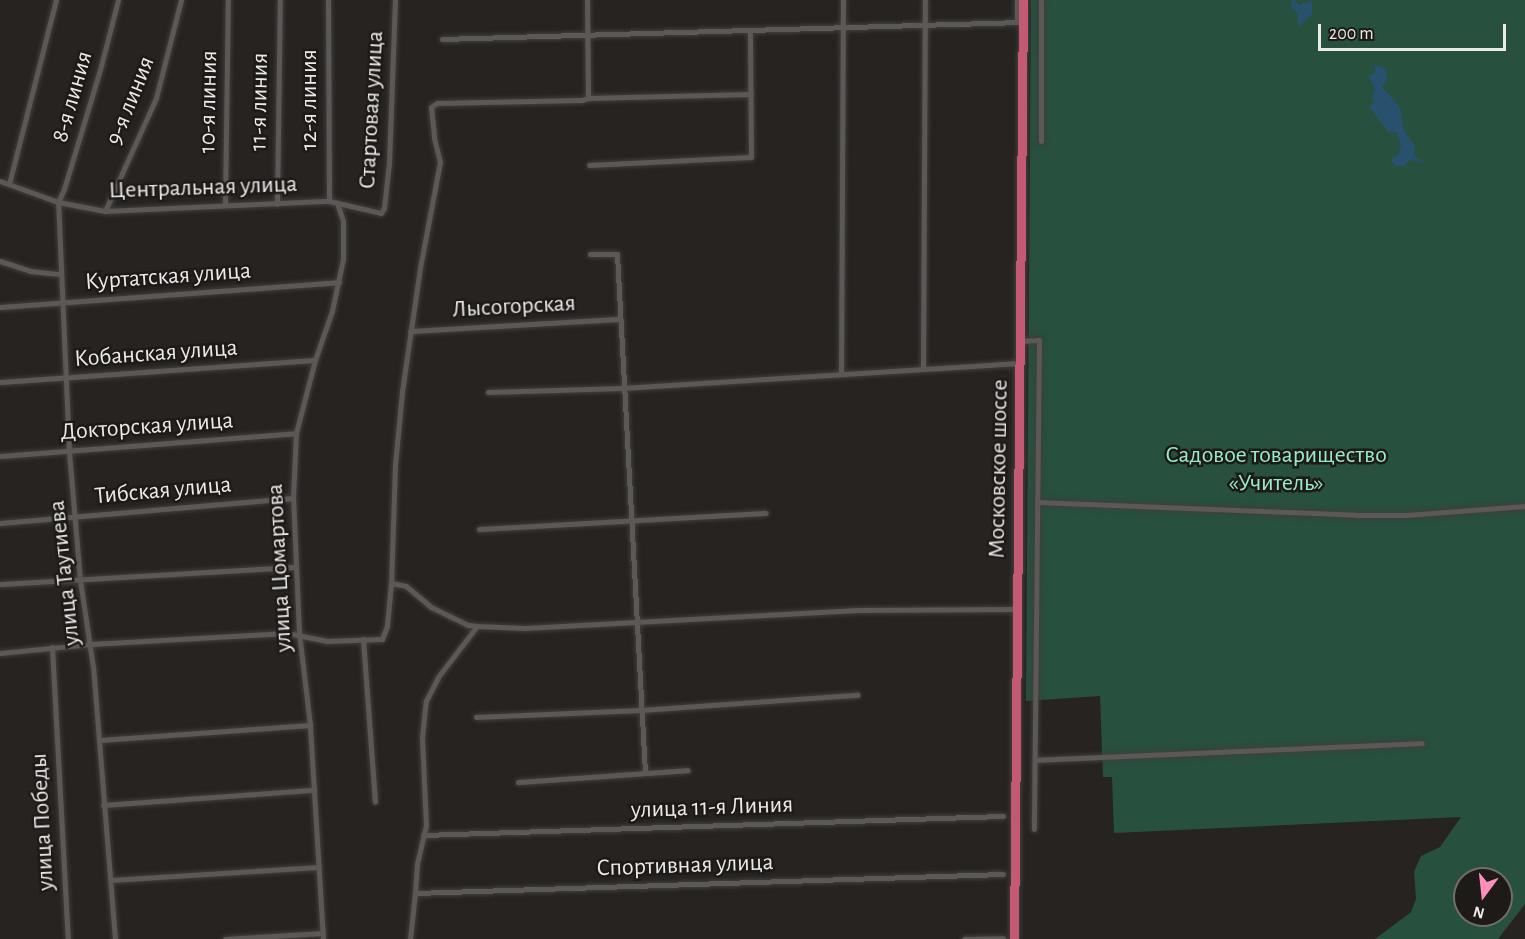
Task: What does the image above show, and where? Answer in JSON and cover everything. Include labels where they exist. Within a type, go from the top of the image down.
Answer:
[{"type":"highway","name":"Московское шоссе","points":[[1014,939],[1021,341],[1020,22],[1023,0]]},
{"type":"street","points":[[9,184],[56,0]]},
{"type":"street","name":"8-я линия","points":[[58,202],[100,70],[118,0]]},
{"type":"street","name":"9-я линия","points":[[105,211],[156,98],[181,0]]},
{"type":"street","name":"10-я линия","points":[[225,204],[228,0]]},
{"type":"street","name":"11-я линия","points":[[277,204],[280,0]]},
{"type":"street","name":"12-я линия","points":[[328,0],[329,201]]},
{"type":"street","name":"Стартовая улица","points":[[374,213],[381,213],[384,208],[395,0]]},
{"type":"street","points":[[587,0],[588,98]]},
{"type":"street","points":[[841,374],[843,0]]},
{"type":"street","points":[[923,369],[925,0]]},
{"type":"street","points":[[442,39],[1020,22],[1017,0]]},
{"type":"street","points":[[1041,0],[1041,141]]},
{"type":"street","points":[[589,165],[751,157],[750,30]]},
{"type":"street","points":[[0,653],[91,644],[299,633],[317,640],[382,639],[386,634],[391,583],[395,465],[410,331],[440,162],[431,107],[437,103],[752,94]]},
{"type":"street","name":"Центральная улица","points":[[0,181],[58,202],[105,211],[329,201],[374,213]]},
{"type":"street","name":"улица Таутиева","points":[[58,202],[69,451],[80,580],[91,644],[115,939]]},
{"type":"street","name":"улица Цомартова","points":[[323,936],[310,725],[299,633],[293,498],[296,433],[339,282],[345,242],[343,220],[337,203]]},
{"type":"street","points":[[590,254],[617,254],[622,388],[645,773]]},
{"type":"street","points":[[0,261],[30,271],[60,274]]},
{"type":"street","name":"Куртатская улица","points":[[0,307],[339,282]]},
{"type":"street","name":"Лысогорская","points":[[410,331],[620,319]]},
{"type":"street","points":[[1021,341],[1039,340],[1034,829]]},
{"type":"street","name":"Кобанская улица","points":[[0,382],[315,360]]},
{"type":"street","points":[[488,392],[622,388],[1020,363]]},
{"type":"street","name":"Докторская улица","points":[[0,456],[296,433]]},
{"type":"street","name":"Тибская улица","points":[[0,523],[293,498]]},
{"type":"street","points":[[1037,502],[1357,515],[1525,506]]},
{"type":"street","points":[[479,529],[766,513]]},
{"type":"street","points":[[0,584],[296,567]]},
{"type":"street","points":[[391,583],[406,586],[431,607],[468,625],[525,628],[858,610],[1017,609]]},
{"type":"street","points":[[410,939],[417,864],[423,835],[425,801],[422,736],[426,701],[438,677],[477,626]]},
{"type":"street","points":[[363,639],[375,802]]},
{"type":"street","name":"улица Победы","points":[[52,647],[68,939]]},
{"type":"street","points":[[476,717],[641,710],[857,695]]},
{"type":"street","points":[[100,740],[310,725]]},
{"type":"street","points":[[1035,760],[1422,743]]},
{"type":"street","points":[[518,782],[688,770]]},
{"type":"street","points":[[103,805],[314,790]]},
{"type":"street","name":"улица 11-я Линия","points":[[423,835],[1003,816]]},
{"type":"street","points":[[111,880],[319,867]]},
{"type":"street","name":"Спортивная улица","points":[[416,893],[1003,874]]},
{"type":"street","points":[[225,939],[323,936]]},
{"type":"street","points":[[964,939],[1003,938]]},
{"type":"green space","name":"Садовое товарищество «Учитель»","points":[[1031,0],[1525,0],[1525,904],[1513,920],[1513,867],[1453,867],[1453,927],[1507,927],[1498,939],[1375,939],[1411,912],[1416,899],[1414,872],[1421,856],[1440,847],[1461,817],[1114,833],[1112,777],[1103,777],[1100,696],[1026,701]]},
{"type":"water","points":[[1291,0],[1295,0],[1299,5],[1312,1],[1312,14],[1298,27],[1298,13],[1292,9]]},
{"type":"water","points":[[1374,65],[1386,69],[1387,81],[1382,86],[1400,108],[1404,130],[1415,146],[1414,156],[1426,163],[1409,160],[1405,166],[1395,166],[1390,160],[1398,155],[1401,145],[1396,132],[1388,132],[1369,106],[1375,102],[1372,99],[1375,88],[1368,76],[1375,73]]}]
